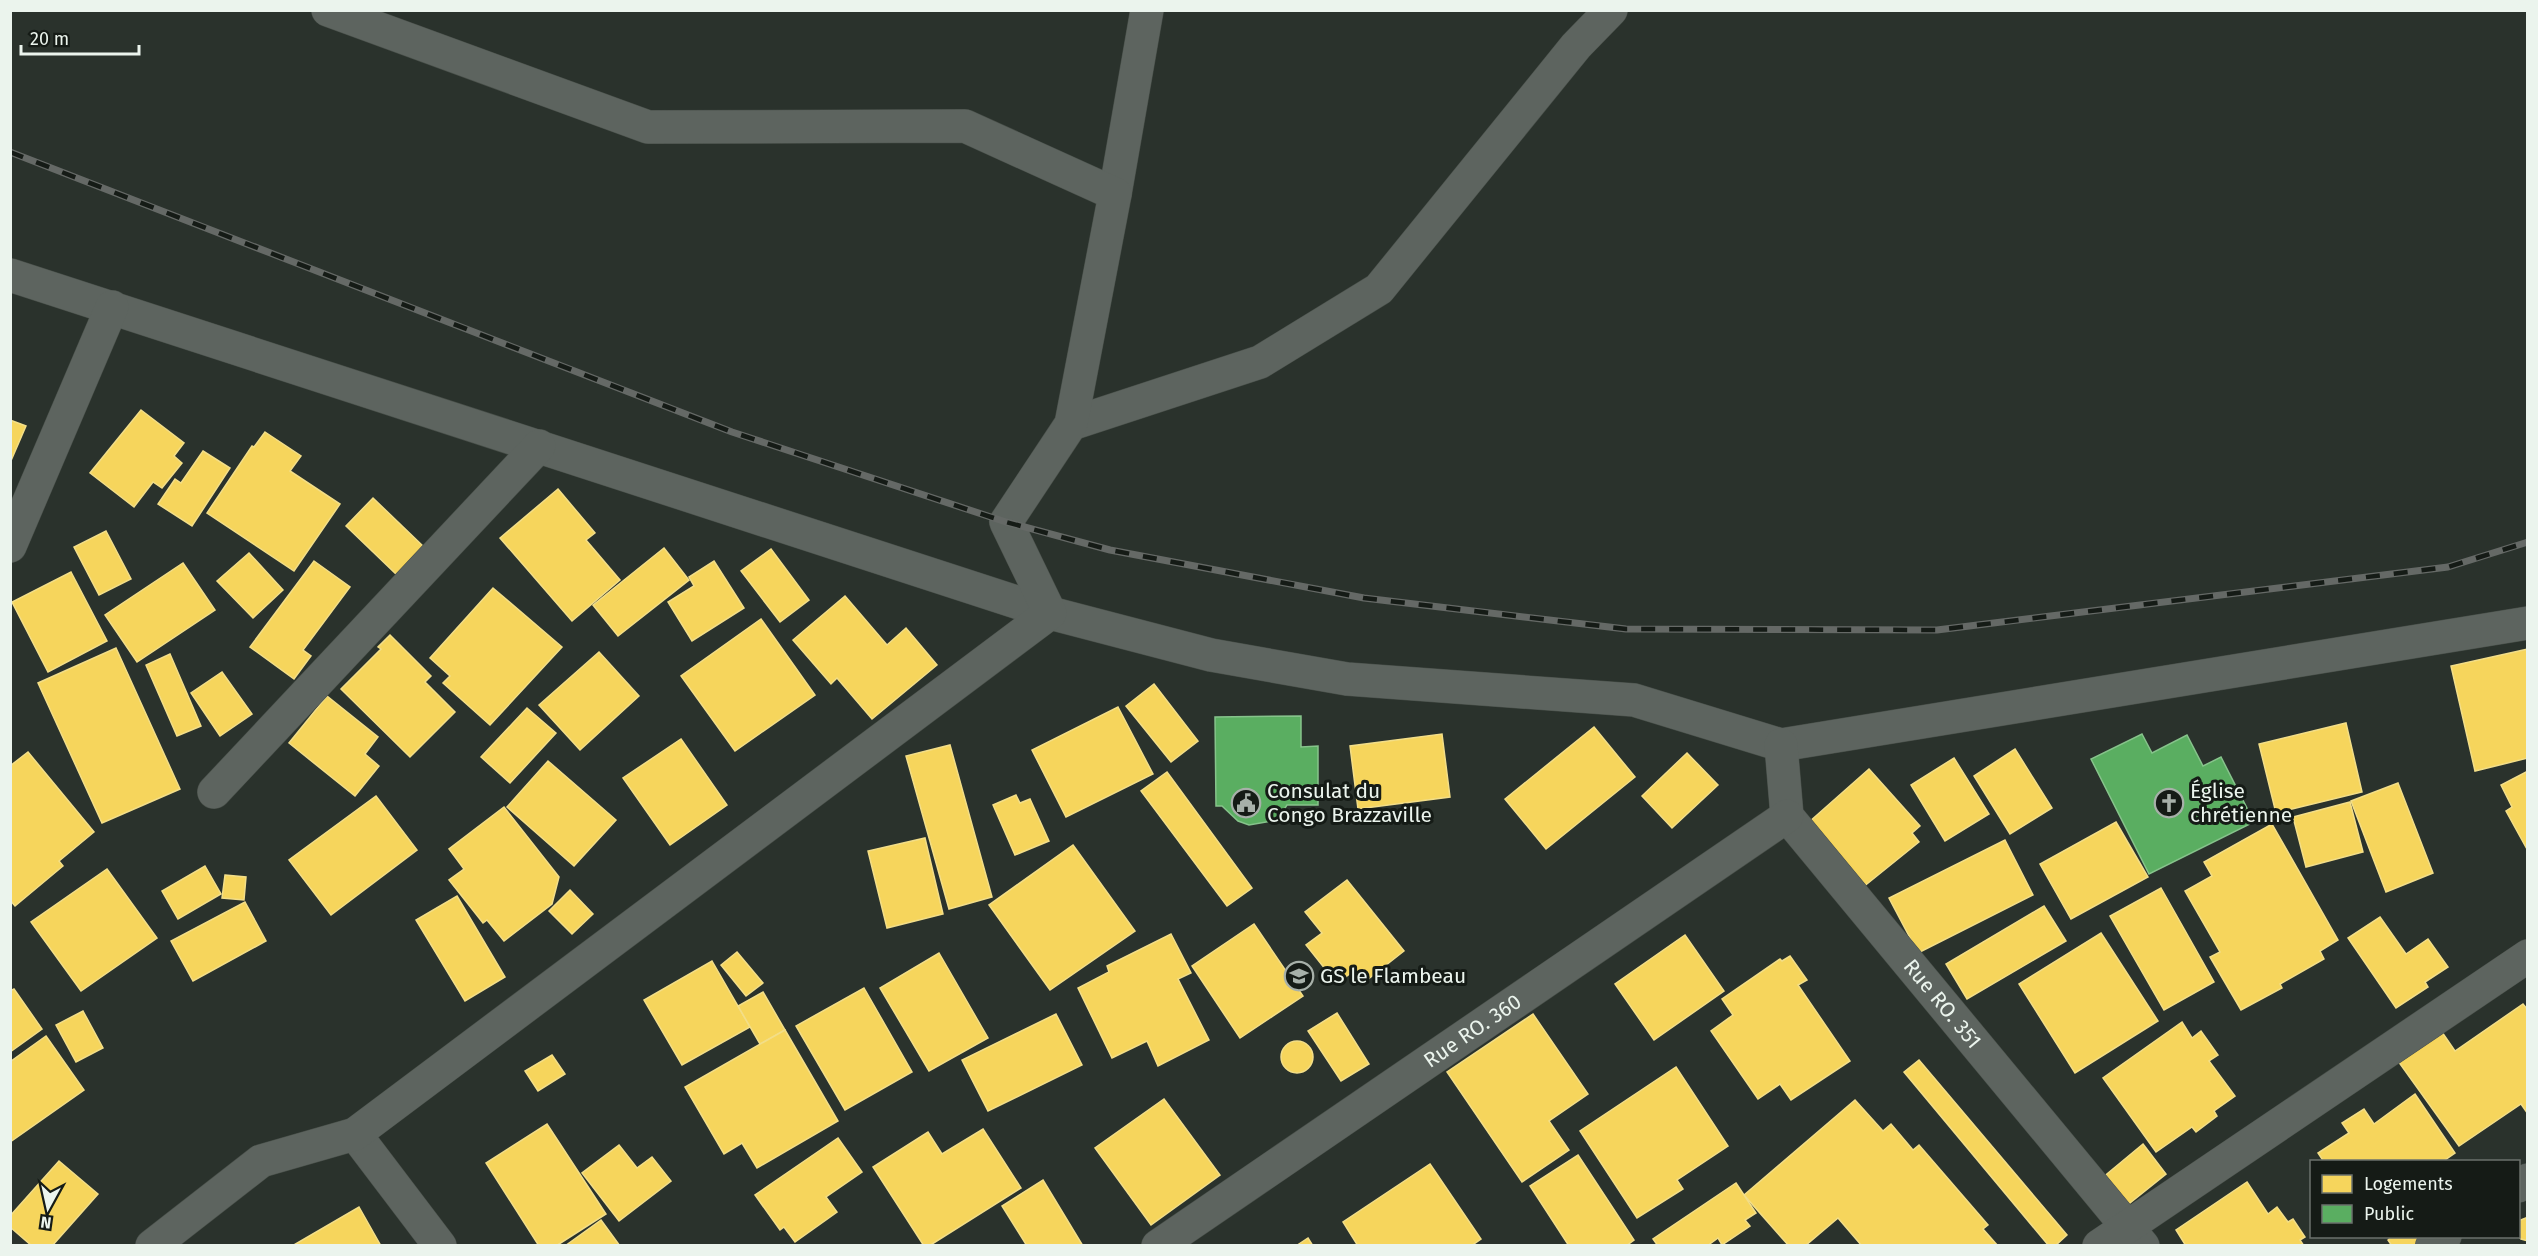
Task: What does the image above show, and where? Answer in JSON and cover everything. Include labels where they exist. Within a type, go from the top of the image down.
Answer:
[{"type":"street","points":[[328,10],[648,127],[965,126],[1115,194]]},
{"type":"street","points":[[1050,613],[1006,522],[1071,424],[1147,10]]},
{"type":"street","points":[[1071,424],[1260,362],[1379,289],[1576,46],[1611,10]]},
{"type":"street","points":[[10,275],[1050,613],[1211,655],[1347,679],[1634,700],[1781,746],[2528,623]]},
{"type":"street","points":[[10,546],[112,307]]},
{"type":"street","points":[[214,792],[539,446]]},
{"type":"street","points":[[152,1245],[261,1161],[355,1134],[1050,613]]},
{"type":"street","points":[[1781,746],[1786,816]]},
{"type":"street","name":"Rue RO. 351","points":[[1786,816],[2134,1236]]},
{"type":"street","name":"Rue RO. 360","points":[[1158,1245],[1786,816]]},
{"type":"street","points":[[2099,1245],[2134,1236],[2528,956]]},
{"type":"street","points":[[355,1134],[440,1245]]},
{"type":"building: Logements","points":[[141,410],[184,443],[174,456],[182,463],[162,488],[153,482],[134,507],[90,473]]},
{"type":"building: Logements","points":[[10,420],[26,426],[10,463]]},
{"type":"building: Logements","points":[[265,432],[301,456],[290,471],[340,504],[294,571],[207,513],[252,446],[254,447]]},
{"type":"building: Logements","points":[[203,451],[230,468],[192,526],[158,504],[175,479],[181,483]]},
{"type":"building: Logements","points":[[558,489],[595,533],[586,540],[620,580],[572,621],[500,538]]},
{"type":"building: Logements","points":[[373,498],[425,548],[398,576],[346,526]]},
{"type":"building: Logements","points":[[106,531],[131,579],[99,595],[74,547]]},
{"type":"building: Logements","points":[[664,548],[689,580],[618,636],[593,605]]},
{"type":"building: Logements","points":[[771,549],[809,600],[780,622],[741,571]]},
{"type":"building: Logements","points":[[249,553],[283,590],[253,618],[217,581]]},
{"type":"building: Logements","points":[[314,561],[350,587],[303,650],[311,656],[294,679],[250,647]]},
{"type":"building: Logements","points":[[714,561],[744,608],[692,641],[668,602],[694,586],[689,577]]},
{"type":"building: Logements","points":[[183,563],[215,610],[137,662],[105,615]]},
{"type":"building: Logements","points":[[71,572],[107,641],[48,672],[12,602]]},
{"type":"building: Logements","points":[[493,588],[562,647],[490,725],[443,683],[450,676],[430,658]]},
{"type":"building: Logements","points":[[845,596],[887,645],[906,628],[937,665],[872,719],[837,678],[831,684],[793,640]]},
{"type":"building: Logements","points":[[761,619],[815,695],[735,751],[681,676]]},
{"type":"building: Logements","points":[[390,635],[431,676],[425,682],[455,712],[410,757],[341,689],[381,649],[378,647]]},
{"type":"building: Logements","points":[[116,648],[180,789],[102,823],[38,683]]},
{"type":"building: Logements","points":[[2528,649],[2528,758],[2475,771],[2451,666]]},
{"type":"building: Logements","points":[[599,652],[639,696],[580,750],[539,705]]},
{"type":"building: Logements","points":[[170,654],[201,726],[177,736],[146,665]]},
{"type":"building: Logements","points":[[222,672],[252,714],[220,736],[191,693]]},
{"type":"building: Logements","points":[[1154,684],[1198,741],[1171,762],[1126,706]]},
{"type":"building: Logements","points":[[327,696],[378,737],[365,754],[379,766],[355,796],[289,743]]},
{"type":"building: Logements","points":[[1118,707],[1153,774],[1066,817],[1032,750]]},
{"type":"building: Logements","points":[[527,708],[556,733],[510,783],[481,757]]},
{"type":"building: Logements","points":[[2346,723],[2362,792],[2276,813],[2259,744]]},
{"type":"building: Logements","points":[[1594,727],[1635,777],[1546,849],[1505,799]]},
{"type":"building: Logements","points":[[1442,734],[1450,797],[1358,809],[1350,746]]},
{"type":"building: Logements","points":[[681,739],[727,805],[670,845],[623,778]]},
{"type":"building: Logements","points":[[950,745],[992,897],[949,909],[906,756]]},
{"type":"building: Logements","points":[[2015,749],[2052,808],[2010,834],[1974,776]]},
{"type":"building: Logements","points":[[28,752],[94,832],[59,861],[63,866],[15,906],[10,900],[10,766]]},
{"type":"building: Logements","points":[[1687,753],[1718,785],[1672,828],[1642,796]]},
{"type":"building: Logements","points":[[1954,758],[1989,814],[1945,841],[1911,785]]},
{"type":"building: Logements","points":[[548,761],[616,820],[574,866],[507,807]]},
{"type":"building: Logements","points":[[1869,769],[1920,826],[1912,833],[1919,842],[1857,892],[1809,822]]},
{"type":"building: Logements","points":[[2528,771],[2528,851],[2506,811],[2512,807],[2501,785]]},
{"type":"building: Logements","points":[[1167,772],[1252,888],[1227,906],[1141,791]]},
{"type":"building: Logements","points":[[2398,783],[2433,873],[2386,892],[2351,801]]},
{"type":"building: Logements","points":[[1016,795],[1020,803],[1030,799],[1049,841],[1015,855],[993,805]]},
{"type":"building: Logements","points":[[376,796],[417,850],[331,915],[289,860]]},
{"type":"building: Logements","points":[[2350,802],[2363,852],[2306,867],[2293,817]]},
{"type":"building: Logements","points":[[504,807],[559,877],[552,904],[504,941],[487,920],[483,923],[449,880],[464,869],[449,849]]},
{"type":"building: Logements","points":[[2116,822],[2148,877],[2071,919],[2040,864]]},
{"type":"building: Logements","points":[[2272,824],[2338,940],[2320,951],[2324,959],[2280,984],[2282,988],[2241,1010],[2210,957],[2220,952],[2185,891],[2212,876],[2204,862]]},
{"type":"building: Logements","points":[[925,838],[943,914],[887,928],[868,851]]},
{"type":"building: Logements","points":[[2005,840],[2033,895],[1918,953],[1889,898]]},
{"type":"building: Logements","points":[[1073,845],[1135,931],[1050,990],[989,905]]},
{"type":"building: Logements","points":[[205,866],[221,894],[178,919],[162,891]]},
{"type":"building: Logements","points":[[107,869],[157,938],[81,991],[31,922]]},
{"type":"building: Logements","points":[[225,875],[246,877],[244,900],[222,898]]},
{"type":"building: Logements","points":[[1347,880],[1404,951],[1362,984],[1352,972],[1337,984],[1306,945],[1322,933],[1305,912]]},
{"type":"building: Logements","points":[[2161,888],[2214,982],[2164,1010],[2110,916]]},
{"type":"building: Logements","points":[[570,890],[593,914],[572,934],[549,911]]},
{"type":"building: Logements","points":[[457,896],[505,977],[465,1001],[416,920]]},
{"type":"building: Logements","points":[[245,902],[266,941],[193,981],[171,941]]},
{"type":"building: Logements","points":[[2044,906],[2066,941],[1967,999],[1946,964]]},
{"type":"building: Logements","points":[[2380,917],[2406,954],[2428,939],[2448,967],[2425,982],[2428,987],[2396,1008],[2348,938]]},
{"type":"building: Logements","points":[[1254,924],[1303,996],[1240,1038],[1192,966]]},
{"type":"building: Logements","points":[[2101,933],[2158,1021],[2075,1073],[2019,984]]},
{"type":"building: Logements","points":[[1171,934],[1191,973],[1178,979],[1209,1040],[1158,1066],[1147,1041],[1112,1058],[1078,988],[1109,972],[1107,966]]},
{"type":"building: Logements","points":[[1685,935],[1724,991],[1654,1040],[1615,984]]},
{"type":"building: Logements","points":[[737,952],[763,983],[746,996],[721,965]]},
{"type":"building: Logements","points":[[939,953],[988,1038],[929,1071],[880,988]]},
{"type":"building: Logements","points":[[1790,956],[1807,980],[1798,985],[1850,1061],[1791,1100],[1780,1084],[1758,1099],[1711,1031],[1733,1015],[1722,999],[1780,959],[1782,961]]},
{"type":"building: Logements","points":[[712,961],[750,1027],[682,1065],[644,1000]]},
{"type":"building: Logements","points":[[864,988],[912,1072],[845,1110],[796,1026]]},
{"type":"building: Logements","points":[[14,989],[42,1029],[10,1052],[10,991]]},
{"type":"building: Logements","points":[[763,992],[785,1030],[760,1044],[738,1006]]},
{"type":"building: Logements","points":[[2523,1004],[2528,1010],[2528,1114],[2521,1104],[2459,1146],[2398,1061],[2442,1032],[2455,1051]]},
{"type":"building: Logements","points":[[83,1011],[103,1048],[76,1062],[56,1025]]},
{"type":"building: Logements","points":[[1337,1013],[1369,1064],[1341,1081],[1308,1031]]},
{"type":"building: Logements","points":[[1056,1014],[1082,1065],[988,1111],[962,1060]]},
{"type":"building: Logements","points":[[1533,1014],[1588,1094],[1549,1121],[1569,1150],[1522,1182],[1447,1072]]},
{"type":"building: Logements","points":[[2182,1022],[2192,1038],[2201,1031],[2218,1055],[2209,1061],[2235,1096],[2214,1111],[2217,1116],[2196,1132],[2192,1127],[2156,1152],[2103,1078]]},
{"type":"building: Logements","points":[[785,1030],[838,1121],[757,1168],[742,1143],[724,1154],[685,1087]]},
{"type":"building: Logements","points":[[46,1036],[84,1090],[10,1142],[10,1062]]},
{"type":"building: Logements","points":[[1297,1041],[1309,1045],[1313,1057],[1309,1069],[1297,1073],[1285,1069],[1281,1057],[1285,1045]]},
{"type":"building: Logements","points":[[552,1055],[565,1074],[538,1091],[525,1071]]},
{"type":"building: Logements","points":[[1919,1060],[2067,1235],[2055,1246],[2049,1246],[1904,1072]]},
{"type":"building: Logements","points":[[1676,1067],[1728,1146],[1677,1180],[1683,1189],[1637,1218],[1580,1131]]},
{"type":"building: Logements","points":[[2415,1094],[2455,1153],[2445,1160],[2323,1160],[2318,1153],[2349,1133],[2342,1123],[2364,1109],[2374,1124]]},
{"type":"building: Logements","points":[[1164,1099],[1220,1175],[1151,1225],[1095,1148]]},
{"type":"building: Logements","points":[[1855,1100],[1883,1131],[1891,1124],[1913,1150],[1919,1145],[1988,1225],[1983,1229],[1998,1246],[1862,1246],[1838,1218],[1805,1246],[1789,1246],[1744,1195]]},
{"type":"building: Logements","points":[[547,1124],[606,1214],[556,1246],[539,1246],[486,1163]]},
{"type":"building: Logements","points":[[983,1129],[1021,1188],[929,1246],[924,1246],[873,1167],[928,1132],[942,1154]]},
{"type":"building: Logements","points":[[838,1138],[862,1172],[826,1197],[837,1212],[795,1242],[784,1227],[780,1230],[755,1195]]},
{"type":"building: Logements","points":[[2143,1144],[2166,1174],[2125,1207],[2102,1178]]},
{"type":"building: Logements","points":[[619,1145],[637,1168],[652,1157],[671,1181],[619,1221],[582,1173]]},
{"type":"building: Logements","points":[[1578,1155],[1634,1240],[1626,1246],[1569,1246],[1530,1186]]},
{"type":"building: Logements","points":[[59,1161],[98,1194],[52,1246],[32,1246],[10,1227],[10,1216]]},
{"type":"building: Logements","points":[[1430,1164],[1481,1239],[1471,1246],[1358,1246],[1343,1222]]},
{"type":"building: Logements","points":[[1043,1180],[1083,1246],[1027,1246],[1002,1206]]},
{"type":"building: Logements","points":[[2247,1182],[2268,1214],[2277,1207],[2288,1222],[2293,1219],[2305,1237],[2300,1240],[2304,1246],[2186,1246],[2176,1230]]},
{"type":"building: Logements","points":[[1736,1183],[1756,1213],[1745,1220],[1750,1226],[1722,1245],[1718,1238],[1707,1246],[1658,1246],[1653,1239]]},
{"type":"building: Logements","points":[[359,1207],[381,1246],[292,1246]]},
{"type":"building: Logements","points":[[2528,1217],[2528,1241],[2520,1238],[2520,1220]]},
{"type":"building: Logements","points":[[601,1220],[620,1246],[565,1246]]},
{"type":"building: Logements","points":[[1308,1238],[1313,1246],[1296,1246]]},
{"type":"building: Logements","points":[[2390,1238],[2425,1238],[2415,1246],[2392,1246],[2388,1240]]},
{"type":"building: Public","points":[[1301,716],[1301,747],[1318,746],[1318,805],[1287,805],[1272,821],[1249,825],[1238,821],[1222,806],[1216,806],[1215,717]]},
{"type":"building: Public","points":[[2142,734],[2152,753],[2187,735],[2203,766],[2221,757],[2254,822],[2149,874],[2091,759]]},
{"type":"railway","points":[[10,152],[732,432],[1006,522],[1110,550],[1364,598],[1626,629],[1937,630],[2448,567],[2528,542]]},
{"type":"place","name":"Consulat du Congo Brazzaville","points":[[1246,803]]},
{"type":"place","name":"Église chrétienne","points":[[2169,803]]},
{"type":"place","name":"GS le Flambeau","points":[[1299,976]]}]
